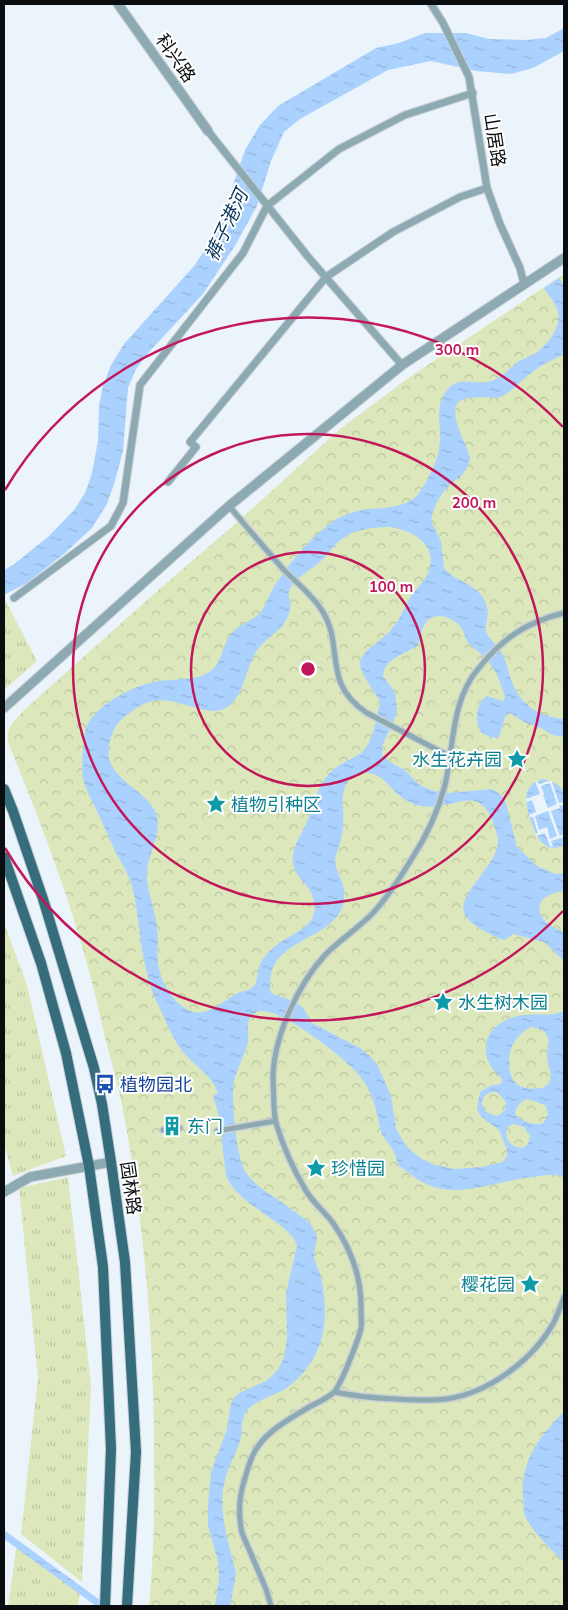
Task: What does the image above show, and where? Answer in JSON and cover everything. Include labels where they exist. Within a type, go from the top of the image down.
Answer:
[{"type":"main road","name":"园林路","points":[[4,789],[43,898],[94,1068],[111,1162],[125,1262],[136,1452],[128,1606]]},
{"type":"main road","points":[[4,857],[41,963],[66,1053],[88,1166],[103,1266],[111,1449],[105,1604]]},
{"type":"street","name":"科兴路","points":[[118,4],[208,131]]},
{"type":"street","name":"山居路","points":[[431,4],[443,23],[469,78],[473,93],[487,188],[500,224],[520,268],[524,284]]},
{"type":"street","points":[[14,598],[112,526],[123,503],[140,385],[243,253],[264,203],[339,149],[404,115],[473,93]]},
{"type":"street","points":[[208,131],[309,258],[402,365]]},
{"type":"street","points":[[168,482],[196,447],[190,442],[326,277],[393,232],[460,197],[487,188]]},
{"type":"street","points":[[4,708],[229,506],[402,365],[564,258]]},
{"type":"street","points":[[229,506],[321,608],[330,627],[340,682],[347,695],[358,707],[367,713],[449,756]]},
{"type":"street","points":[[271,1606],[240,1524],[243,1485],[253,1455],[265,1437],[290,1419],[336,1392],[355,1347],[361,1327],[362,1299],[358,1274],[352,1254],[332,1222],[306,1192],[293,1166],[276,1121],[273,1076],[276,1051],[282,1030],[299,993],[328,953],[373,913],[416,852],[437,811],[445,783],[461,699],[472,679],[501,644],[529,625],[564,613]]},
{"type":"street","points":[[219,1130],[276,1121]]},
{"type":"street","points":[[163,1130],[180,1128]]},
{"type":"street","points":[[4,1192],[30,1177],[111,1162]]},
{"type":"street","points":[[336,1392],[374,1398],[413,1400],[445,1399],[474,1391],[503,1377],[531,1352],[554,1322],[564,1297]]},
{"type":"green space","points":[[564,274],[564,1606],[149,1606],[154,1509],[154,1408],[150,1323],[137,1194],[123,1110],[82,946],[57,869],[8,742],[8,733],[11,725],[23,711],[340,429],[407,379]]},
{"type":"green space","points":[[4,598],[37,661],[4,690]]},
{"type":"green space","points":[[4,923],[27,985],[66,1156],[13,1176],[4,1144]]},
{"type":"green space","points":[[68,1177],[91,1385],[82,1582],[21,1534],[38,1378],[19,1188]]},
{"type":"green space","points":[[17,1542],[80,1592],[78,1606],[8,1606]]},
{"type":"water","name":"裤子港河","points":[[564,28],[564,51],[533,68],[511,74],[476,71],[431,61],[388,70],[300,119],[284,132],[271,161],[257,206],[236,244],[203,294],[150,351],[136,369],[128,388],[123,451],[107,504],[92,528],[65,553],[27,583],[4,595],[4,570],[49,536],[74,510],[85,493],[92,473],[98,441],[99,405],[103,386],[111,365],[124,344],[194,266],[217,232],[245,150],[260,125],[278,106],[376,48],[399,43],[425,33],[466,33],[489,39],[525,40],[546,38]]},
{"type":"water","points":[[559,278],[564,286],[564,354],[538,368],[503,396],[498,398],[464,399],[458,403],[456,416],[470,455],[470,461],[463,473],[440,496],[433,511],[431,521],[441,541],[444,568],[454,577],[481,594],[485,601],[488,610],[486,631],[502,653],[512,682],[520,697],[539,712],[564,719],[564,737],[552,735],[510,713],[505,717],[499,737],[491,737],[480,731],[477,722],[479,707],[487,696],[503,701],[505,697],[501,685],[489,662],[468,643],[459,625],[451,619],[437,616],[432,617],[426,622],[418,645],[392,660],[385,670],[383,676],[395,692],[397,708],[396,716],[383,744],[382,755],[406,771],[423,787],[434,791],[449,793],[491,789],[499,793],[505,800],[517,847],[537,866],[555,874],[564,873],[564,891],[545,898],[540,904],[539,910],[546,922],[564,932],[564,961],[544,942],[513,934],[505,940],[500,939],[475,925],[466,917],[463,905],[466,897],[491,861],[498,843],[494,825],[488,812],[481,804],[473,801],[464,801],[433,807],[418,805],[403,798],[380,777],[371,773],[365,773],[351,778],[343,793],[343,831],[335,862],[344,891],[342,906],[336,918],[287,951],[277,961],[271,974],[270,986],[271,993],[301,1006],[312,1023],[360,1048],[370,1056],[378,1066],[391,1096],[396,1128],[409,1149],[422,1159],[435,1165],[455,1169],[482,1167],[503,1162],[507,1156],[507,1150],[499,1130],[479,1114],[477,1107],[480,1092],[502,1082],[502,1079],[489,1064],[486,1052],[486,1043],[493,1030],[499,1024],[514,1017],[527,1014],[554,1014],[564,1011],[564,1177],[554,1175],[540,1176],[479,1188],[455,1190],[443,1189],[422,1182],[398,1165],[394,1152],[382,1134],[375,1105],[369,1091],[362,1079],[344,1060],[296,1025],[280,1016],[267,1012],[257,1012],[252,1015],[248,1023],[247,1046],[234,1082],[233,1091],[237,1143],[240,1156],[243,1167],[254,1182],[310,1223],[315,1231],[317,1237],[314,1256],[321,1277],[325,1308],[322,1338],[310,1364],[288,1387],[255,1404],[244,1415],[240,1441],[226,1475],[222,1503],[225,1527],[236,1573],[230,1606],[215,1606],[219,1578],[218,1562],[208,1525],[211,1472],[227,1429],[231,1403],[234,1398],[239,1393],[266,1381],[279,1368],[284,1357],[287,1339],[286,1293],[297,1246],[286,1230],[253,1206],[232,1187],[226,1176],[219,1116],[213,1096],[218,1093],[215,1086],[202,1070],[179,1046],[156,1001],[144,959],[132,886],[83,779],[82,768],[86,728],[90,719],[98,711],[128,691],[159,681],[194,678],[213,669],[231,634],[258,615],[275,585],[293,560],[308,543],[334,521],[342,516],[362,510],[400,505],[419,493],[436,462],[440,441],[439,413],[441,400],[449,388],[462,382],[487,382],[496,379],[519,361],[539,351],[552,336],[558,324],[558,312],[544,288]],"holes":[[[382,527],[398,529],[416,536],[428,548],[430,565],[427,575],[411,596],[396,624],[368,650],[360,662],[362,671],[380,704],[370,741],[363,751],[337,767],[324,781],[295,846],[293,864],[313,897],[314,913],[312,919],[303,928],[267,953],[260,964],[252,988],[236,994],[208,1011],[195,1012],[188,1010],[174,999],[164,984],[158,964],[157,926],[147,879],[148,866],[158,829],[156,812],[141,794],[121,778],[114,769],[109,758],[112,733],[118,723],[145,703],[164,700],[173,701],[211,711],[231,705],[242,688],[253,657],[258,649],[286,620],[290,609],[289,591],[292,585],[348,535],[361,530]],[[531,1027],[545,1032],[548,1038],[547,1060],[550,1079],[546,1086],[541,1088],[522,1087],[513,1080],[511,1075],[510,1051],[523,1033]],[[497,1092],[506,1102],[505,1110],[498,1116],[488,1113],[482,1102],[486,1095]],[[527,1099],[546,1106],[548,1115],[543,1123],[528,1122],[515,1114],[523,1101]],[[513,1124],[524,1127],[530,1136],[528,1144],[523,1148],[515,1146],[509,1142],[506,1132],[507,1128]]]},
{"type":"water","points":[[543,779],[558,785],[564,794],[564,845],[551,848],[542,843],[536,833],[531,822],[526,796],[531,786]]},
{"type":"water","points":[[564,1411],[564,1562],[539,1536],[526,1518],[524,1514],[523,1485],[528,1461],[533,1450],[539,1440]]},
{"type":"water","points":[[4,1530],[108,1606],[96,1606],[4,1539]]},
{"type":"pier","points":[[535,781],[539,784],[553,781],[559,803],[564,802],[564,808],[563,805],[551,811],[560,836],[564,834],[564,837],[551,841],[553,847],[550,846],[545,833],[536,836],[538,833],[533,817],[529,815],[536,812],[532,800],[526,802],[526,799],[540,794]],"holes":[[[550,783],[557,804],[548,808],[541,786]],[[548,811],[557,836],[550,839],[547,827],[539,830],[535,816]]]},
{"type":"place","name":"水生花卉园","points":[[517,759]]},
{"type":"place","name":"植物引种区","points":[[216,804]]},
{"type":"place","name":"水生树木园","points":[[443,1002]]},
{"type":"place","name":"植物园北","points":[[105,1084]]},
{"type":"place","name":"东门","points":[[172,1126]]},
{"type":"place","name":"珍惜园","points":[[316,1168]]},
{"type":"place","name":"樱花园","points":[[530,1284]]}]
